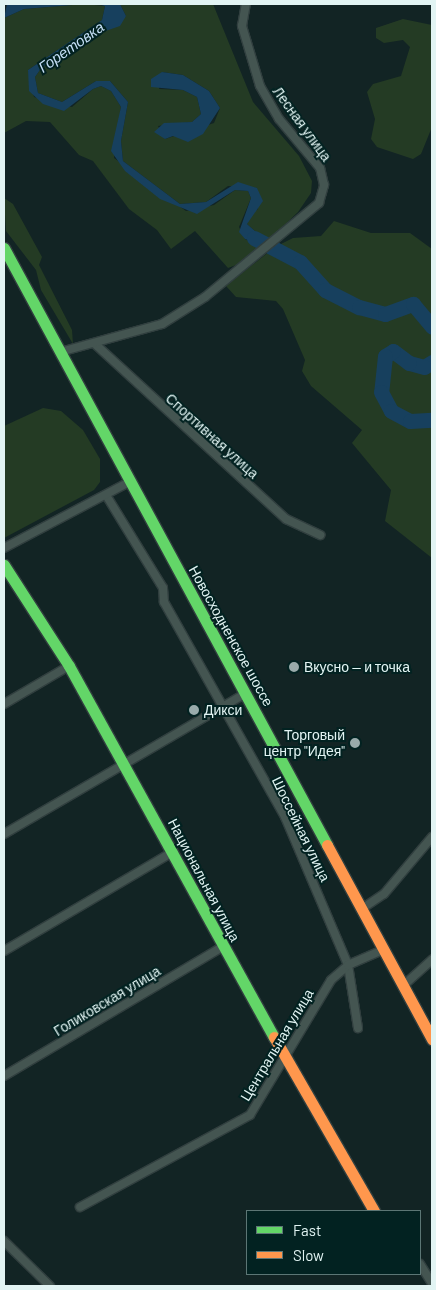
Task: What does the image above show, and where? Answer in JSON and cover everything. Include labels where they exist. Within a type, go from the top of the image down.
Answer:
[{"type":"main road","name":"Новосходненское шоссе","points":[[4,248],[129,482],[363,908],[432,1039]]},
{"type":"main road","name":"Национальная улица","points":[[4,565],[69,666],[124,763],[222,947],[373,1210]]},
{"type":"street","name":"Лесная улица","points":[[95,344],[162,324],[315,210],[323,194],[324,177],[260,86],[242,26],[246,4]]},
{"type":"street","points":[[60,352],[95,344]]},
{"type":"street","name":"Спортивная улица","points":[[95,344],[286,519],[320,535]]},
{"type":"street","points":[[4,548],[129,482]]},
{"type":"street","name":"Шоссейная улица","points":[[106,495],[163,588],[164,602],[285,817],[348,965],[358,1028]]},
{"type":"street","points":[[4,704],[69,666]]},
{"type":"street","points":[[4,834],[246,694]]},
{"type":"street","points":[[363,908],[384,894],[432,837]]},
{"type":"street","points":[[4,951],[172,852]]},
{"type":"street","name":"Голиковская улица","points":[[4,1076],[222,947]]},
{"type":"street","name":"Центральная улица","points":[[80,1207],[250,1115],[331,980],[348,965],[385,949]]},
{"type":"street","points":[[404,985],[432,960]]},
{"type":"street","points":[[4,1241],[50,1286]]},
{"type":"street","points":[[421,1266],[432,1283]]},
{"type":"green space","points":[[84,4],[105,6],[102,20],[28,70],[34,97],[72,107],[93,89],[101,86],[111,91],[121,107],[114,158],[186,211],[214,205],[235,190],[248,191],[251,198],[239,227],[245,239],[259,247],[236,265],[228,268],[195,231],[171,249],[157,230],[129,209],[93,161],[79,155],[50,122],[26,121],[4,133],[4,18],[24,9]]},
{"type":"green space","points":[[120,4],[213,4],[253,102],[299,156],[312,181],[311,193],[298,212],[267,242],[247,224],[249,215],[258,209],[257,188],[228,186],[206,202],[180,204],[123,161],[121,141],[128,102],[110,81],[96,81],[62,102],[38,93],[35,77],[42,67],[126,16]],"holes":[[[162,72],[183,75],[209,91],[220,108],[214,123],[165,139],[158,126],[192,122],[201,114],[197,97],[183,90],[159,89]]]},
{"type":"green space","points":[[403,19],[432,25],[432,127],[421,154],[413,159],[377,147],[371,139],[375,119],[367,92],[373,84],[401,76],[410,47],[403,40],[384,43],[376,38],[376,28]]},
{"type":"green space","points":[[4,198],[13,204],[42,257],[39,265],[72,330],[73,344],[41,290],[36,270],[6,231]]},
{"type":"green space","points":[[334,221],[371,233],[410,233],[432,249],[432,558],[385,521],[391,490],[352,443],[362,430],[311,386],[302,371],[305,360],[283,309],[276,301],[236,297],[226,286],[275,247],[293,238],[321,236]]},
{"type":"green space","points":[[43,408],[61,411],[83,430],[100,459],[100,482],[94,490],[4,538],[4,426]]},
{"type":"water","points":[[7,4],[84,4],[24,9],[4,18]]},
{"type":"water","points":[[98,4],[120,4],[126,16],[120,26],[91,36],[42,67],[35,77],[38,93],[62,102],[96,81],[110,81],[128,102],[121,141],[123,161],[180,204],[206,202],[238,182],[257,188],[263,201],[247,224],[267,242],[263,245],[245,239],[239,232],[251,198],[248,191],[235,190],[197,214],[160,199],[125,171],[111,151],[121,107],[111,91],[101,86],[93,89],[64,111],[43,104],[29,91],[28,70],[102,20],[105,6]]},
{"type":"water","points":[[162,72],[183,75],[209,91],[220,108],[203,134],[188,142],[173,136],[165,139],[154,132],[164,123],[192,122],[201,114],[197,97],[183,90],[151,87],[151,79]]},
{"type":"waterway","name":"Горетовка","points":[[254,238],[300,262],[325,290],[359,307],[385,314],[413,304],[432,327]]},
{"type":"waterway","name":"Горетовка","points":[[432,362],[424,367],[409,363],[393,351],[385,356],[381,392],[391,411],[410,421],[432,420]]},
{"type":"traffic: fast","points":[[4,248],[327,845]]},
{"type":"traffic: fast","points":[[4,565],[69,666],[274,1037]]},
{"type":"traffic: slow","points":[[327,845],[432,1039]]},
{"type":"traffic: slow","points":[[274,1037],[373,1210]]},
{"type":"place","name":"Вкусно — и точка","points":[[294,667]]},
{"type":"place","name":"Дикси","points":[[194,710]]},
{"type":"place","name":"Торговый центр \"Идея\"","points":[[355,743]]}]
